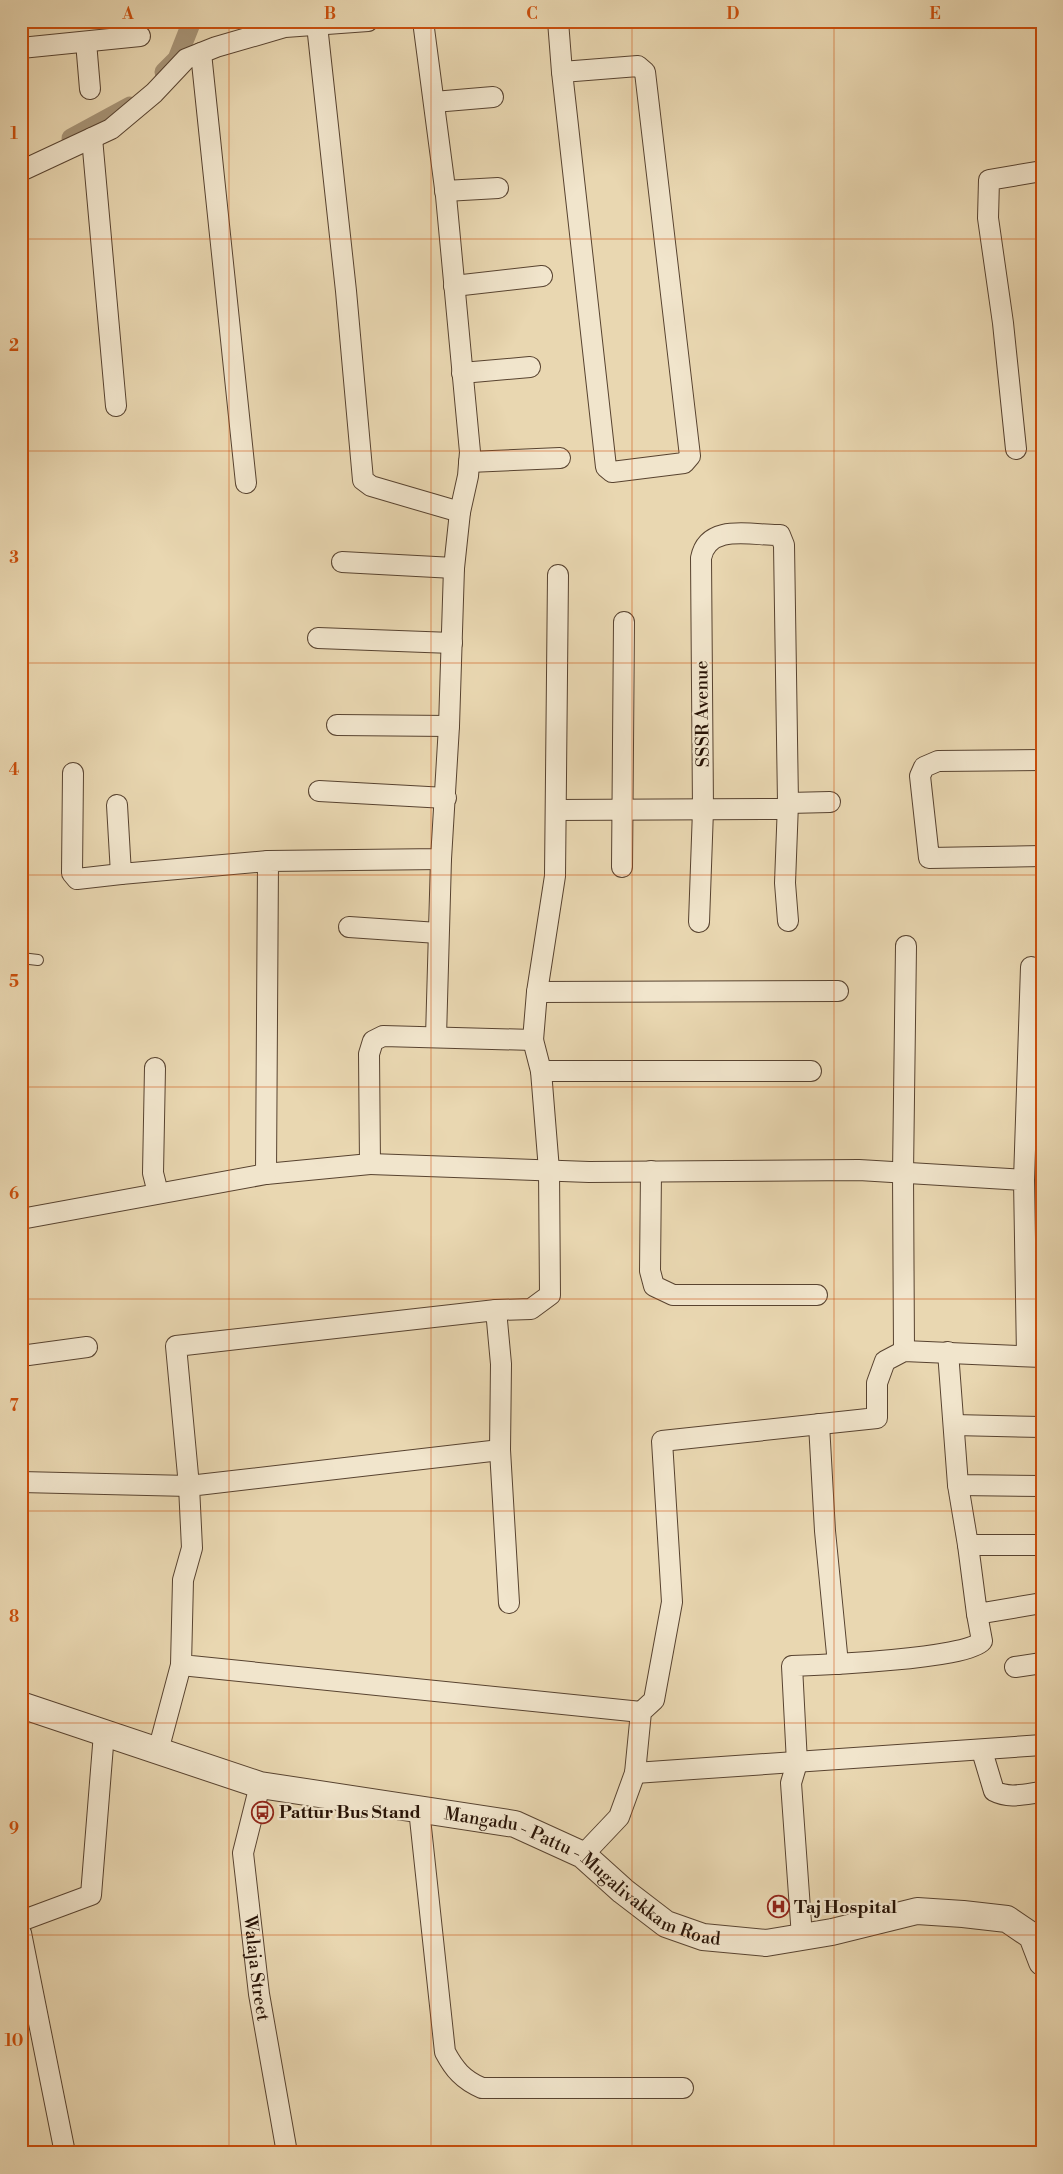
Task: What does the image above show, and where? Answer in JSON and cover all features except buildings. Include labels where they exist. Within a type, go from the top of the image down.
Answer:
[{"type":"street","points":[[21,171],[111,129],[154,92],[186,59],[285,27],[368,21]]},
{"type":"street","points":[[423,21],[445,192],[469,462],[460,512],[454,568],[446,798],[438,933],[436,1037]]},
{"type":"street","points":[[558,21],[562,72],[606,467],[612,472],[684,463],[690,456],[645,72],[638,66],[562,72]]},
{"type":"street","points":[[316,25],[346,291],[364,480],[371,486],[460,512]]},
{"type":"street","points":[[21,48],[140,36]]},
{"type":"street","points":[[86,42],[90,89]]},
{"type":"street","points":[[201,53],[246,483]]},
{"type":"street","points":[[434,102],[493,96]]},
{"type":"street","points":[[92,138],[116,406]]},
{"type":"street","points":[[1016,449],[1003,323],[988,218],[989,180],[1042,171]]},
{"type":"street","points":[[445,192],[498,188]]},
{"type":"street","points":[[454,286],[542,276]]},
{"type":"street","points":[[462,373],[530,367]]},
{"type":"street","points":[[469,462],[560,458]]},
{"type":"street","name":"SSSR Avenue","points":[[699,922],[703,810],[701,558],[707,543],[713,538],[726,534],[780,535],[785,552],[784,620],[788,803]]},
{"type":"street","points":[[342,562],[454,568]]},
{"type":"street","points":[[158,1751],[180,1665],[183,1580],[192,1548],[189,1486],[176,1346],[496,1310],[531,1309],[550,1295],[549,1170],[541,1071],[533,1040],[537,992],[555,876],[558,575]]},
{"type":"street","points":[[622,867],[624,622]]},
{"type":"street","points":[[318,638],[452,643]]},
{"type":"street","points":[[337,725],[449,726]]},
{"type":"street","points":[[1042,760],[938,762],[924,767],[920,776],[929,858],[1042,856]]},
{"type":"street","points":[[72,773],[72,873],[77,879],[268,861],[441,859]]},
{"type":"street","points":[[319,791],[446,798]]},
{"type":"street","points":[[788,803],[830,802]]},
{"type":"street","points":[[556,810],[786,809],[788,803]]},
{"type":"street","points":[[788,803],[785,883],[788,921]]},
{"type":"street","points":[[117,805],[121,874]]},
{"type":"street","points":[[266,1174],[268,861]]},
{"type":"street","points":[[350,927],[438,933]]},
{"type":"street","points":[[904,1351],[903,1172],[906,946]]},
{"type":"street","points":[[583,1855],[619,1817],[636,1773],[640,1712],[654,1700],[672,1602],[662,1442],[877,1418],[877,1382],[886,1361],[904,1351],[1035,1357],[1024,1180],[1031,968]]},
{"type":"street","points":[[537,992],[838,991]]},
{"type":"street","points":[[370,1164],[369,1054],[373,1041],[383,1036],[533,1040]]},
{"type":"street","points":[[155,1068],[153,1173],[158,1193]]},
{"type":"street","points":[[541,1071],[811,1070]]},
{"type":"street","points":[[21,1219],[266,1174],[370,1164],[549,1170],[859,1170],[1024,1180]]},
{"type":"street","points":[[651,1171],[650,1271],[654,1286],[673,1295],[817,1295]]},
{"type":"street","points":[[496,1310],[501,1364],[500,1450],[510,1603]]},
{"type":"street","points":[[21,1356],[88,1347]]},
{"type":"street","points":[[802,1937],[791,1783],[796,1763],[792,1666],[838,1664],[946,1654],[974,1647],[982,1641],[958,1485],[948,1352]]},
{"type":"street","points":[[820,1424],[825,1531],[838,1664]]},
{"type":"street","points":[[954,1425],[1042,1427]]},
{"type":"street","points":[[21,1482],[189,1486],[500,1450]]},
{"type":"street","points":[[958,1485],[1042,1486]]},
{"type":"street","points":[[968,1545],[1042,1544]]},
{"type":"street","points":[[977,1614],[1042,1603]]},
{"type":"street","points":[[1014,1667],[1042,1663]]},
{"type":"street","points":[[180,1665],[640,1712]]},
{"type":"street","name":"Mangadu - Pattu - Mugalivakkam Road","points":[[21,1705],[260,1785],[516,1824],[583,1855],[623,1891],[666,1924],[703,1937],[766,1943],[802,1937],[916,1911],[963,1914],[1008,1919],[1032,1936],[1042,1962]]},
{"type":"street","points":[[21,1921],[91,1895],[104,1733]]},
{"type":"street","points":[[636,1773],[982,1751],[1042,1745]]},
{"type":"street","points":[[982,1751],[994,1791],[1002,1795],[1014,1796],[1042,1792]]},
{"type":"street","name":"Walaja Street","points":[[260,1785],[243,1853],[259,1994],[287,2153]]},
{"type":"street","points":[[419,1809],[445,2052],[455,2070],[471,2083],[482,2088],[683,2088]]},
{"type":"street","points":[[21,1933],[65,2153]]},
{"type":"lane","points":[[21,958],[38,960]]},
{"type":"waterway","points":[[164,72],[177,59],[192,21]]},
{"type":"waterway","points":[[71,138],[130,106]]},
{"type":"place","name":"Pattur Bus Stand","points":[[263,1812]]},
{"type":"place","name":"Taj Hospital","points":[[778,1907]]}]
